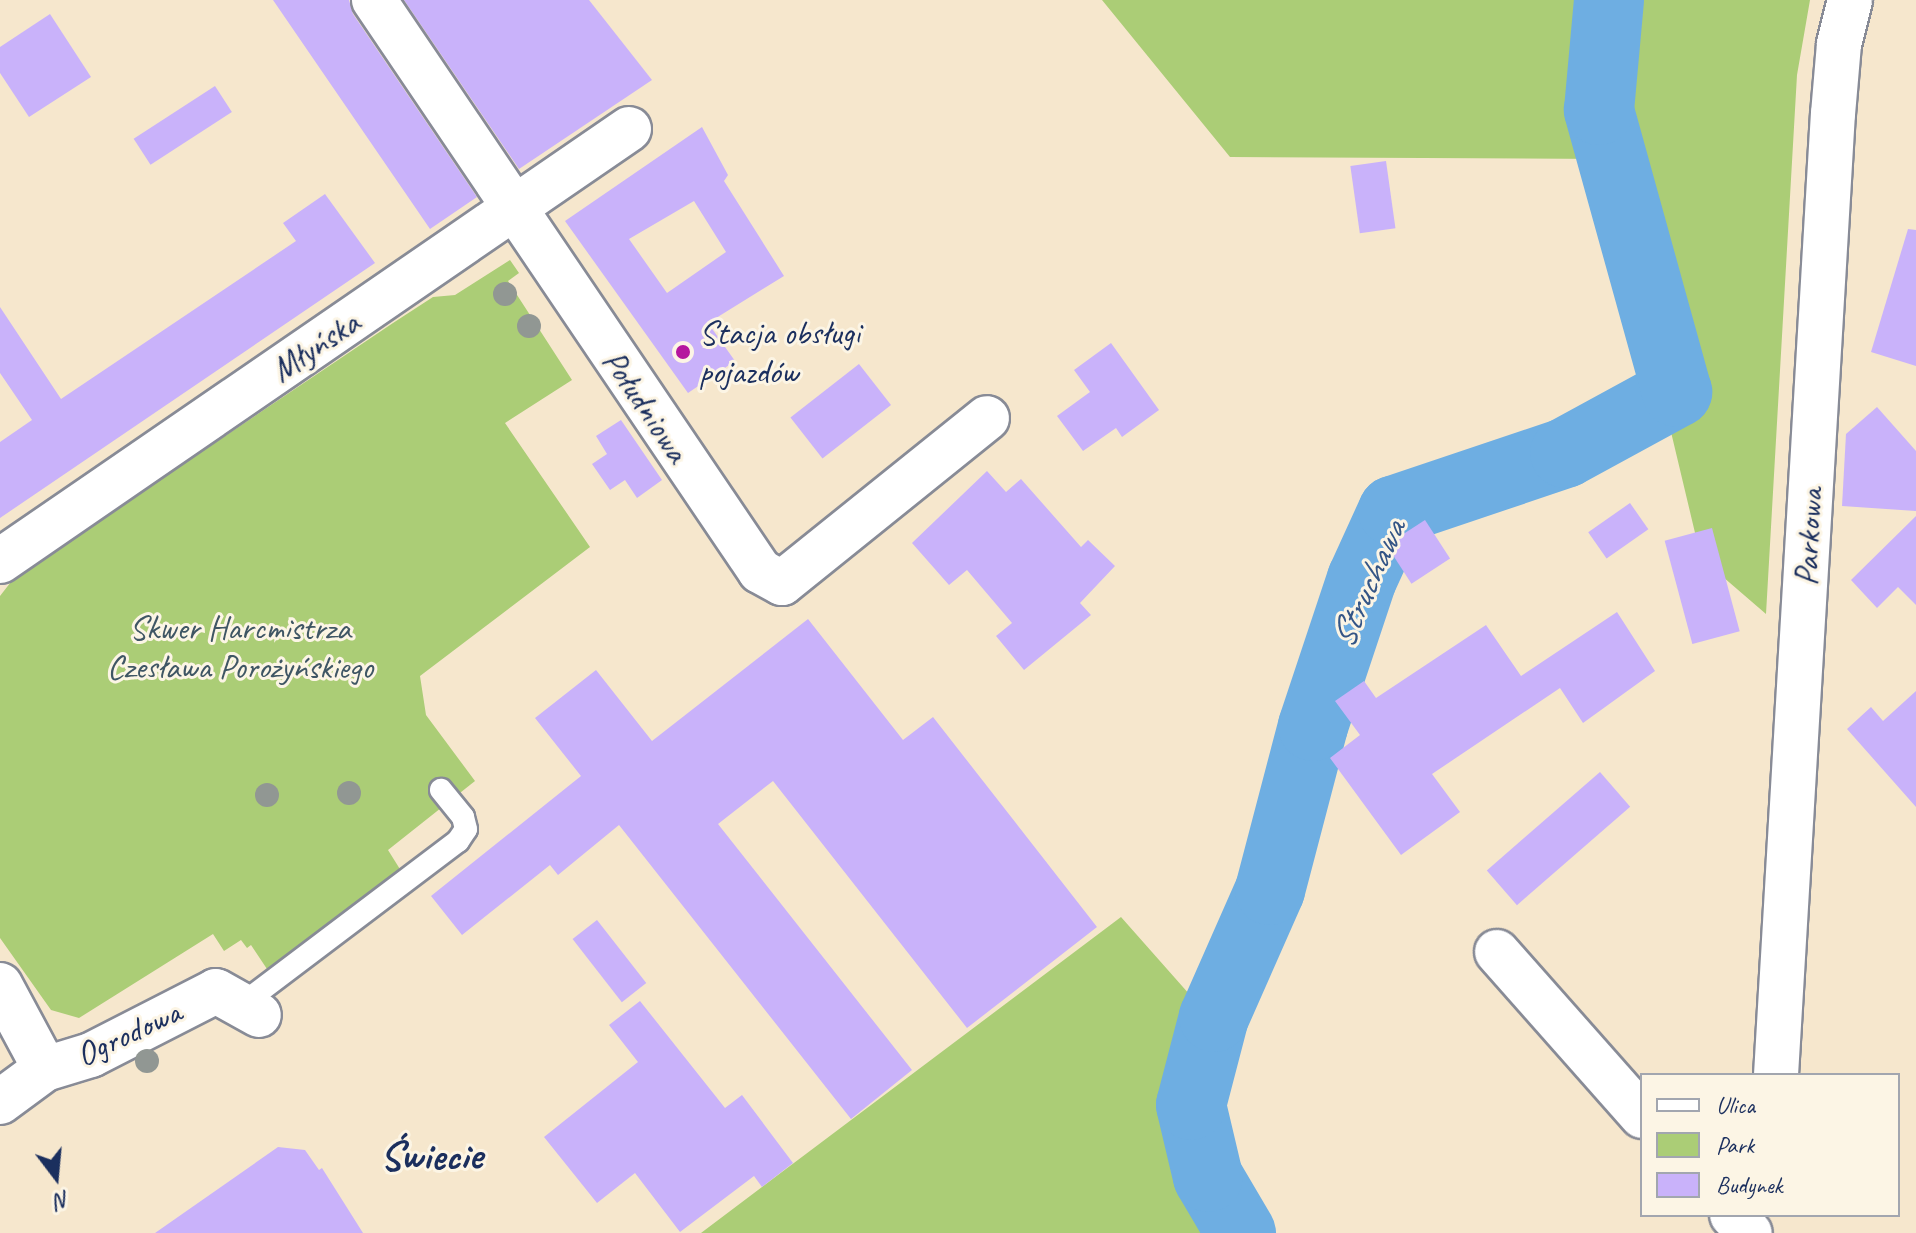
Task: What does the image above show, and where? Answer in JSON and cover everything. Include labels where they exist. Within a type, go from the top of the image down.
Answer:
[{"type":"street","name":"Południowa","points":[[374,0],[760,571],[782,583],[987,418]]},
{"type":"street","name":"Parkowa","points":[[1776,1073],[1833,114],[1850,0]]},
{"type":"street","name":"Młyńska","points":[[0,561],[516,211],[629,129]]},
{"type":"street","points":[[1497,952],[1640,1114]]},
{"type":"street","points":[[0,985],[45,1069]]},
{"type":"street","name":"Ogrodowa","points":[[0,1102],[45,1069],[91,1055],[216,991],[250,1010]]},
{"type":"street","points":[[1734,1217],[1750,1233]]},
{"type":"lane","points":[[250,1010],[458,841],[466,829],[463,817],[441,790]]},
{"type":"green space","points":[[1102,0],[1810,0],[1797,75],[1766,614],[1701,558],[1606,159],[1230,157]]},
{"type":"green space","name":"Skwer Harcmistrza Czesława Porożyńskiego","points":[[510,260],[519,273],[508,281],[572,380],[505,423],[590,547],[420,676],[426,715],[475,781],[388,850],[403,874],[275,981],[251,945],[247,948],[241,940],[224,951],[213,934],[79,1018],[51,1010],[0,938],[0,596],[14,578],[393,323],[433,297],[455,295]]},
{"type":"green space","points":[[1121,917],[1190,995],[1177,1111],[1209,1233],[701,1233]]},
{"type":"building","points":[[273,0],[349,0],[353,14],[477,197],[430,229]]},
{"type":"building","points":[[404,0],[589,0],[652,80],[519,169]]},
{"type":"building","points":[[50,14],[91,77],[29,117],[0,73],[0,47]]},
{"type":"building","points":[[215,86],[232,112],[151,165],[134,139]]},
{"type":"building","points":[[702,127],[728,175],[724,181],[784,276],[708,323],[735,361],[688,393],[565,221]],"holes":[[[694,201],[726,252],[667,293],[629,239]]]},
{"type":"building","points":[[1386,161],[1395,228],[1360,233],[1350,166]]},
{"type":"building","points":[[325,194],[375,263],[0,518],[0,442],[32,420],[0,373],[0,307],[61,399],[296,241],[283,223]]},
{"type":"building","points":[[1908,229],[1916,230],[1916,366],[1871,352]]},
{"type":"building","points":[[1111,343],[1159,410],[1122,437],[1116,428],[1083,451],[1057,416],[1090,392],[1074,370]]},
{"type":"building","points":[[859,364],[891,405],[822,459],[790,418]]},
{"type":"building","points":[[1877,407],[1916,451],[1916,511],[1842,506],[1846,434]]},
{"type":"building","points":[[621,420],[662,480],[637,498],[625,480],[610,490],[592,464],[607,454],[596,436]]},
{"type":"building","points":[[987,471],[1006,492],[1021,479],[1081,547],[1088,540],[1115,566],[1080,603],[1091,615],[1024,670],[996,636],[1012,623],[967,570],[949,585],[912,543]]},
{"type":"building","points":[[1630,503],[1648,529],[1607,558],[1588,532]]},
{"type":"building","points":[[1916,516],[1916,605],[1898,587],[1877,608],[1851,580]]},
{"type":"building","points":[[1425,520],[1450,559],[1411,584],[1386,545]]},
{"type":"building","points":[[1712,528],[1740,631],[1692,644],[1665,541]]},
{"type":"building","points":[[1617,612],[1655,671],[1583,723],[1560,688],[1432,774],[1460,812],[1401,855],[1330,758],[1360,735],[1335,701],[1364,681],[1376,698],[1486,625],[1521,676]]},
{"type":"building","points":[[808,619],[903,740],[933,717],[1097,927],[967,1028],[773,781],[718,824],[912,1070],[851,1119],[619,825],[558,875],[550,865],[462,935],[431,896],[581,776],[535,718],[596,670],[652,741]]},
{"type":"building","points":[[1916,691],[1916,807],[1847,729],[1871,707],[1883,721]]},
{"type":"building","points":[[1600,772],[1630,807],[1517,905],[1487,870]]},
{"type":"building","points":[[597,920],[646,983],[622,1002],[573,939]]},
{"type":"building","points":[[640,1001],[725,1108],[742,1095],[793,1163],[762,1187],[754,1176],[680,1232],[635,1173],[597,1203],[544,1137],[638,1062],[609,1025]]},
{"type":"building","points":[[278,1147],[305,1150],[319,1170],[322,1168],[363,1233],[155,1233]]},
{"type":"waterway","name":"Struchawa","points":[[1241,1233],[1208,1177],[1191,1105],[1214,1017],[1270,890],[1313,726],[1362,579],[1393,511],[1565,453],[1677,392],[1599,110],[1609,0]]},
{"type":"place","name":"Stacja obsługi pojazdów","points":[[683,352]]},
{"type":"district","name":"Świecie","points":[[431,1156]]}]
